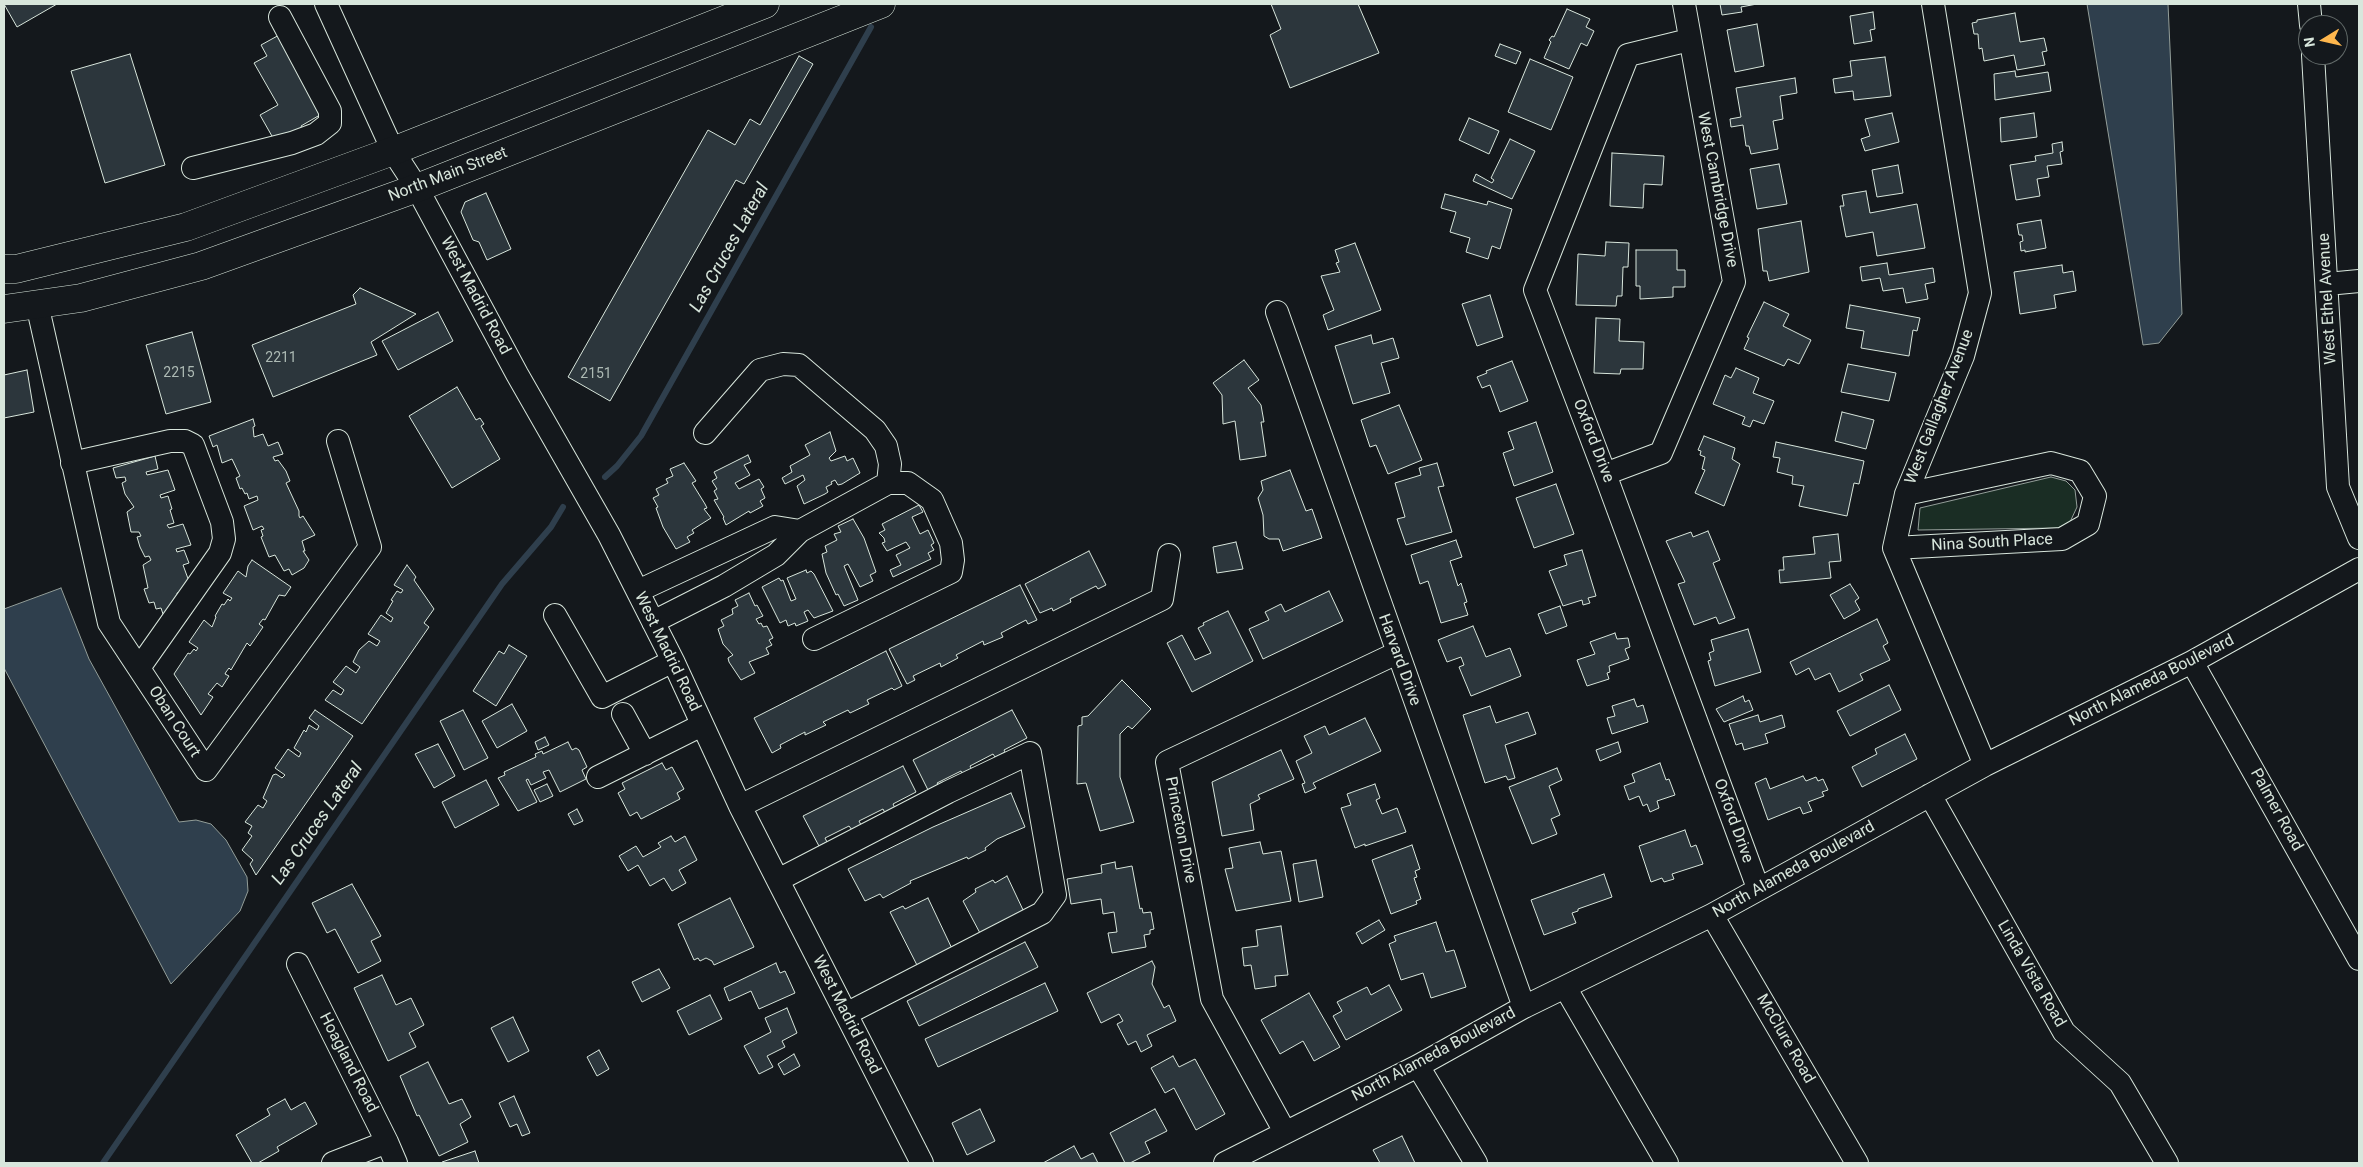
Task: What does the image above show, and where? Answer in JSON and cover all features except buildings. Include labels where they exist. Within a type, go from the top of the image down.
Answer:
[{"type":"main road","points":[[37,304],[10,269],[186,227],[393,151],[765,4]]},
{"type":"main road","name":"North Main Street","points":[[4,309],[81,298],[201,266],[417,188],[881,4]]},
{"type":"main road","points":[[737,15],[751,55]]},
{"type":"street","name":"West Madrid Road","points":[[326,4],[393,151],[417,188],[517,374],[609,535],[638,591],[673,661],[740,806],[922,1163]]},
{"type":"street","name":"West Cambridge Drive","points":[[1605,474],[1661,453],[1734,282],[1684,4]]},
{"type":"street","name":"West Gallagher Avenue","points":[[1894,548],[1906,494],[1963,356],[1980,293],[1933,4]]},
{"type":"street","points":[[193,168],[292,142],[316,134],[330,123],[330,111],[280,17]]},
{"type":"street","name":"Oxford Drive","points":[[1689,40],[1628,55],[1535,290],[1758,888]]},
{"type":"street","name":"West Ethel Avenue","points":[[2314,65],[2338,487],[2359,538]]},
{"type":"street","points":[[2327,284],[2359,281]]},
{"type":"street","name":"Oban Court","points":[[37,304],[109,623],[206,770],[370,547],[338,441]]},
{"type":"street","name":"Harvard Drive","points":[[1277,312],[1524,1007]]},
{"type":"street","points":[[705,433],[760,370],[783,364],[799,365],[875,430],[886,446],[890,464],[888,483]]},
{"type":"street","points":[[72,463],[170,441],[185,441],[193,445],[222,522],[224,539],[220,553],[139,668]]},
{"type":"street","name":"Nina South Place","points":[[1894,548],[2062,539],[2088,524],[2095,496],[2080,471],[2051,463],[1906,494]]},
{"type":"street","points":[[653,622],[776,555],[800,531],[888,483],[908,483],[932,500],[951,543],[953,560],[950,572],[814,639]]},
{"type":"street","points":[[638,591],[775,527],[800,531]]},
{"type":"street","points":[[1894,548],[1986,765]]},
{"type":"street","points":[[740,806],[1162,599],[1169,555]]},
{"type":"street","name":"North Alameda Boulevard","points":[[1236,1161],[1285,1132],[1418,1066],[1524,1007],[1712,915],[1758,888],[1986,765],[2192,662],[2359,570]]},
{"type":"street","points":[[666,578],[680,608]]},
{"type":"street","points":[[555,615],[602,697],[673,661]]},
{"type":"street","name":"Princeton Drive","points":[[1285,1132],[1212,999],[1167,762],[1397,653]]},
{"type":"street","name":"Palmer Road","points":[[2192,662],[2359,959]]},
{"type":"street","points":[[624,714],[645,754]]},
{"type":"street","points":[[598,777],[702,725]]},
{"type":"street","points":[[778,880],[948,792],[1030,753],[1054,895],[1042,913],[846,1014]]},
{"type":"street","name":"Linda Vista Road","points":[[1930,795],[2064,1032],[2120,1083],[2166,1163]]},
{"type":"street","name":"McClure Road","points":[[1712,915],[1857,1163]]},
{"type":"street","name":"Hoagland Road","points":[[298,964],[396,1163]]},
{"type":"street","points":[[1564,987],[1667,1163]]},
{"type":"street","points":[[1418,1066],[1476,1163]]},
{"type":"street","points":[[333,1163],[387,1142]]},
{"type":"green space","points":[[2051,477],[2066,481],[2075,490],[2077,507],[2070,522],[2058,528],[1918,530],[1920,508]]},
{"type":"water","points":[[2087,4],[2168,4],[2182,314],[2159,343],[2143,345]]},
{"type":"water","points":[[61,588],[89,659],[179,822],[196,820],[211,824],[226,840],[247,877],[248,891],[240,911],[171,984],[4,668],[4,609]]},
{"type":"waterway","name":"Las Cruces Lateral","points":[[605,477],[617,466],[641,436],[871,27]]},
{"type":"waterway","name":"Las Cruces Lateral","points":[[103,1163],[502,584],[551,527],[563,507]]}]
